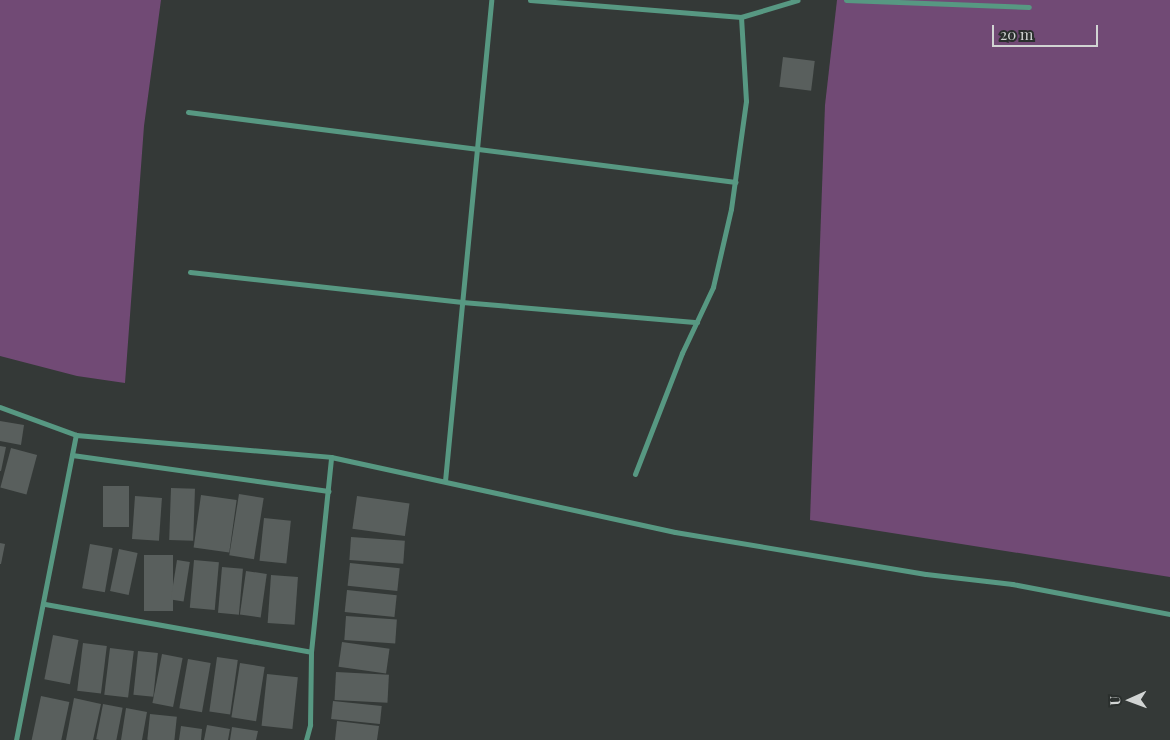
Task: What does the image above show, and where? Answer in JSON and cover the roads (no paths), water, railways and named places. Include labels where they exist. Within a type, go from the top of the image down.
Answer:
[{"type":"street","points":[[445,481],[491,0]]},
{"type":"street","points":[[530,0],[741,16],[798,0]]},
{"type":"street","points":[[846,0],[1029,7]]},
{"type":"street","points":[[635,474],[697,322],[713,288],[736,182],[746,101],[741,16]]},
{"type":"street","points":[[188,112],[477,147],[736,182]]},
{"type":"street","points":[[190,272],[462,302],[697,322]]},
{"type":"street","points":[[0,407],[76,435],[331,457],[675,532],[926,574],[1012,584],[1170,614]]},
{"type":"street","points":[[16,740],[45,604],[76,435]]},
{"type":"street","points":[[72,455],[328,491]]},
{"type":"street","points":[[306,740],[310,725],[311,652],[331,457]]},
{"type":"street","points":[[45,604],[311,652]]}]
